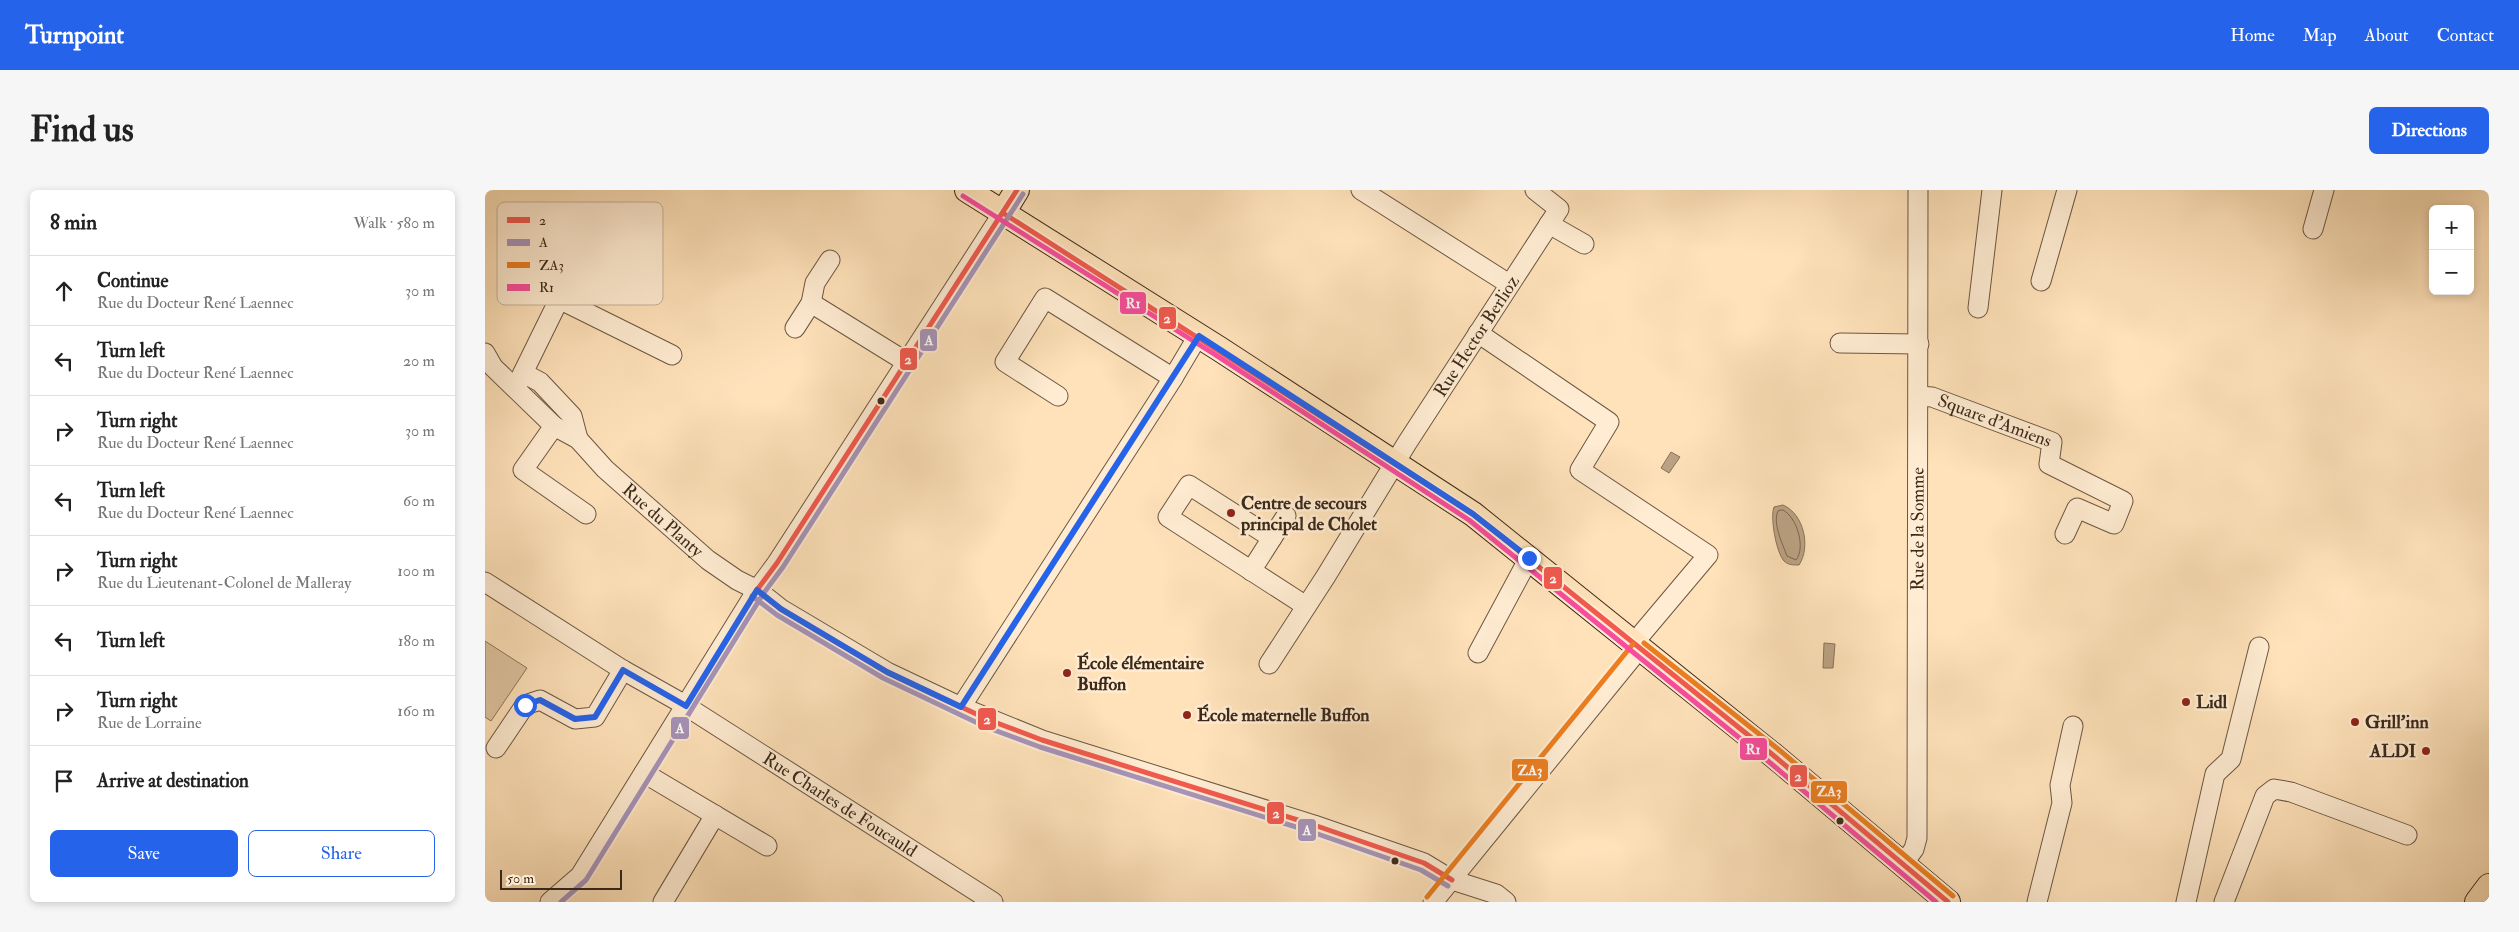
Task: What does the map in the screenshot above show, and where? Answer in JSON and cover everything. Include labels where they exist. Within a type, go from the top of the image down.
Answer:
[{"type":"main road","points":[[967,190],[1199,336],[1473,514],[1769,752],[1948,902]]},
{"type":"main road","points":[[1003,213],[1017,190]]},
{"type":"main road","points":[[2477,902],[2489,886]]},
{"type":"street","points":[[1361,190],[1509,284]]},
{"type":"street","points":[[1535,190],[1554,216],[1584,244]]},
{"type":"street","name":"Rue de la Somme","points":[[1903,864],[1914,849],[1917,838],[1918,190]]},
{"type":"street","points":[[1978,308],[1992,190]]},
{"type":"street","points":[[2041,281],[2067,190]]},
{"type":"street","points":[[2313,229],[2324,190]]},
{"type":"street","points":[[550,902],[580,876],[757,590],[777,563],[908,364],[1003,213]]},
{"type":"street","name":"Rue Hector Berlioz","points":[[1269,664],[1396,464],[1402,451],[1554,216]]},
{"type":"street","points":[[795,328],[811,303],[815,283],[830,260]]},
{"type":"street","points":[[1058,396],[1005,362],[1045,298],[1173,378]]},
{"type":"street","points":[[811,303],[908,364]]},
{"type":"street","points":[[520,380],[556,305]]},
{"type":"street","points":[[571,305],[673,355]]},
{"type":"street","points":[[1433,902],[1708,555],[1580,470],[1609,422],[1478,332]]},
{"type":"street","points":[[961,707],[1199,336]]},
{"type":"street","points":[[1840,343],[1919,344]]},
{"type":"street","name":"Rue du Planty","points":[[485,354],[493,367],[520,380],[540,382],[571,416],[578,439]]},
{"type":"street","name":"Rue du Planty","points":[[520,380],[554,426],[578,439],[605,469],[708,560],[737,580],[757,590],[781,609],[887,672],[961,707],[1042,740],[1314,825],[1424,863],[1452,880],[1496,894],[1506,902]]},
{"type":"street","name":"Square d’Amiens","points":[[1919,396],[1932,397],[2053,442],[2049,464],[2123,501],[2114,524],[2077,508],[2065,534]]},
{"type":"street","points":[[554,426],[523,470],[586,514]]},
{"type":"street","points":[[1272,538],[1189,485],[1168,518],[1306,606]]},
{"type":"street","points":[[1251,571],[1285,516]]},
{"type":"street","points":[[1478,653],[1529,558]]},
{"type":"street","name":"Rue Charles de Foucauld","points":[[485,582],[623,670],[686,706],[993,902]]},
{"type":"street","points":[[2186,902],[2215,774],[2231,759],[2259,647]]},
{"type":"street","points":[[496,748],[525,705],[540,700],[575,719],[595,717],[623,670]]},
{"type":"street","points":[[2037,902],[2062,804],[2060,785],[2073,726]]},
{"type":"street","points":[[644,773],[767,846]]},
{"type":"street","points":[[2224,902],[2265,796],[2275,789],[2291,792],[2407,835]]},
{"type":"street","points":[[663,902],[715,815]]},
{"type":"shaded area","points":[[485,641],[527,668],[491,721],[485,717]]},
{"type":"water","points":[[1671,452],[1680,457],[1669,473],[1661,468]]},
{"type":"water","points":[[1783,505],[1796,516],[1803,532],[1805,549],[1799,565],[1789,564],[1784,561],[1776,543],[1773,512],[1774,507]]},
{"type":"water","points":[[1824,643],[1835,644],[1833,668],[1823,668]]},
{"type":"transit line","name":"2","points":[[757,590],[777,563],[1017,190]]},
{"type":"transit line","name":"A","points":[[561,902],[586,880],[763,594],[783,567],[1023,194]]},
{"type":"transit line","name":"R1","points":[[963,196],[1214,354],[1469,520],[1768,761],[1936,902]]},
{"type":"transit line","name":"2","points":[[1003,213],[1473,514],[1773,755],[1948,902]]},
{"type":"transit line","name":"2","points":[[757,590],[781,609],[887,672],[989,720],[1042,740],[1314,825],[1424,863],[1452,880]]},
{"type":"transit line","name":"A","points":[[752,596],[777,615],[883,678],[986,727],[1040,747],[1312,832],[1421,870],[1448,886]]},
{"type":"transit line","name":"ZA3","points":[[1644,643],[1778,749],[1953,896]]},
{"type":"transit line","name":"ZA3","points":[[1427,897],[1633,644]]},
{"type":"place","name":"Centre de secours principal de Cholet","points":[[1231,513]]},
{"type":"place","name":"École élémentaire Buffon","points":[[1067,673]]},
{"type":"place","name":"Lidl","points":[[2186,702]]},
{"type":"place","name":"École maternelle Buffon","points":[[1187,715]]},
{"type":"place","name":"Grill'inn","points":[[2355,722]]},
{"type":"place","name":"ALDI","points":[[2426,751]]},
{"type":"route","points":[[525,705],[540,700],[575,719],[595,717],[623,670],[686,706],[757,590],[781,609],[887,672],[961,707],[1199,336],[1473,514],[1529,558]]}]
